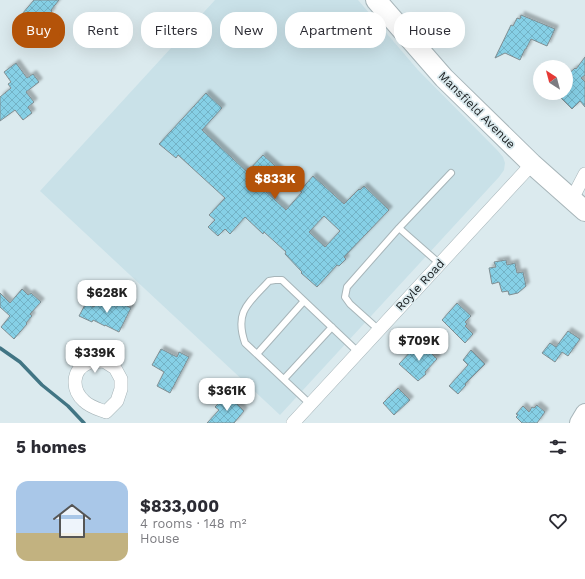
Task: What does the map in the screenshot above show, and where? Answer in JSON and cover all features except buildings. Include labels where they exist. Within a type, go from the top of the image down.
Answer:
[{"type":"main road","name":"Mansfield Avenue","points":[[376,0],[444,78],[532,164],[578,205]]},
{"type":"street","name":"Royle Road","points":[[293,423],[532,164]]},
{"type":"street","points":[[578,205],[585,174]]},
{"type":"street","points":[[579,423],[585,414]]},
{"type":"lane","points":[[378,330],[350,304],[345,297],[347,287],[399,228],[451,173]]},
{"type":"lane","points":[[399,228],[440,264]]},
{"type":"lane","points":[[310,404],[245,343],[241,331],[241,319],[244,310],[269,281],[282,280],[358,352]]},
{"type":"lane","points":[[257,354],[304,301]]},
{"type":"lane","points":[[284,379],[332,327]]},
{"type":"shaded area","points":[[215,0],[358,0],[368,12],[285,12],[285,48],[386,48],[386,33],[394,42],[394,48],[399,48],[418,70],[498,151],[503,157],[505,163],[504,170],[499,177],[280,415],[40,191],[171,48],[212,48],[212,12],[204,12]]},
{"type":"waterway","points":[[0,348],[20,362],[42,385],[68,406],[84,423]]}]
